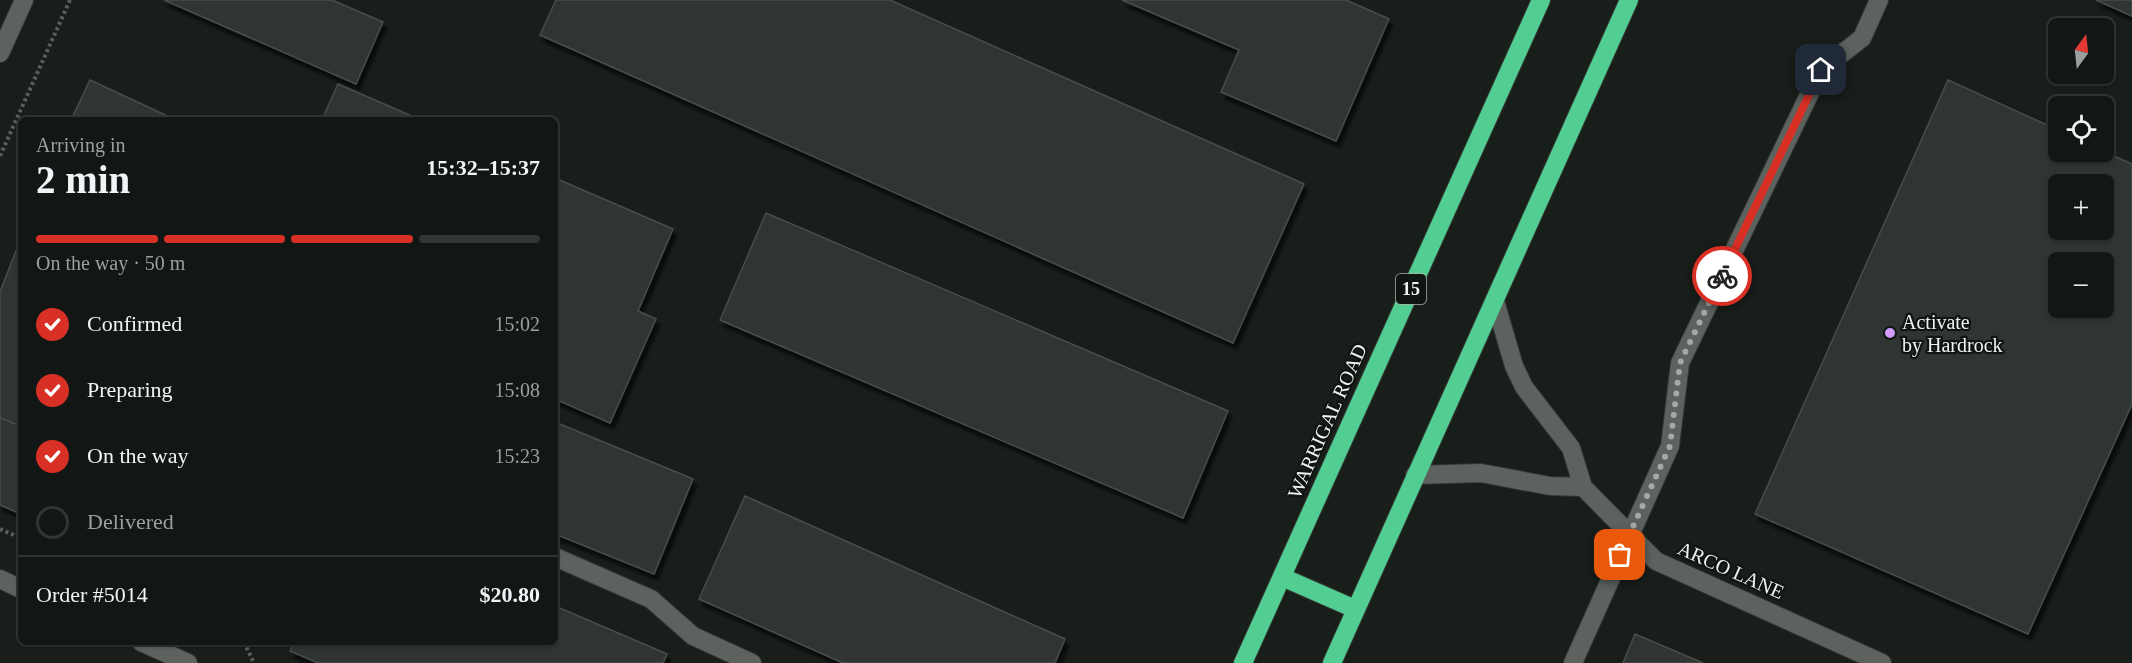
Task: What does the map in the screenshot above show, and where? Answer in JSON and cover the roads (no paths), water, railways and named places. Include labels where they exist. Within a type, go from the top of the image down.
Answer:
[{"type":"highway","name":"WARRIGAL ROAD","points":[[1243,663],[1541,0]]},
{"type":"highway","points":[[1332,663],[1629,0]]},
{"type":"highway","points":[[1282,577],[1356,609]]},
{"type":"street","points":[[0,53],[24,0]]},
{"type":"street","points":[[1573,663],[1670,446],[1680,363],[1821,70],[1862,38],[1879,0]]},
{"type":"street","name":"ARCO LANE","points":[[1494,301],[1514,366],[1524,387],[1571,448],[1583,487],[1656,561],[1882,663]]},
{"type":"street","points":[[1415,475],[1481,473],[1550,486],[1583,487]]},
{"type":"street","points":[[558,557],[651,599],[693,636],[752,663]]},
{"type":"street","points":[[0,579],[18,588]]},
{"type":"street","points":[[148,645],[188,663]]},
{"type":"place","name":"Activate by Hardrock","points":[[1890,333]]}]
